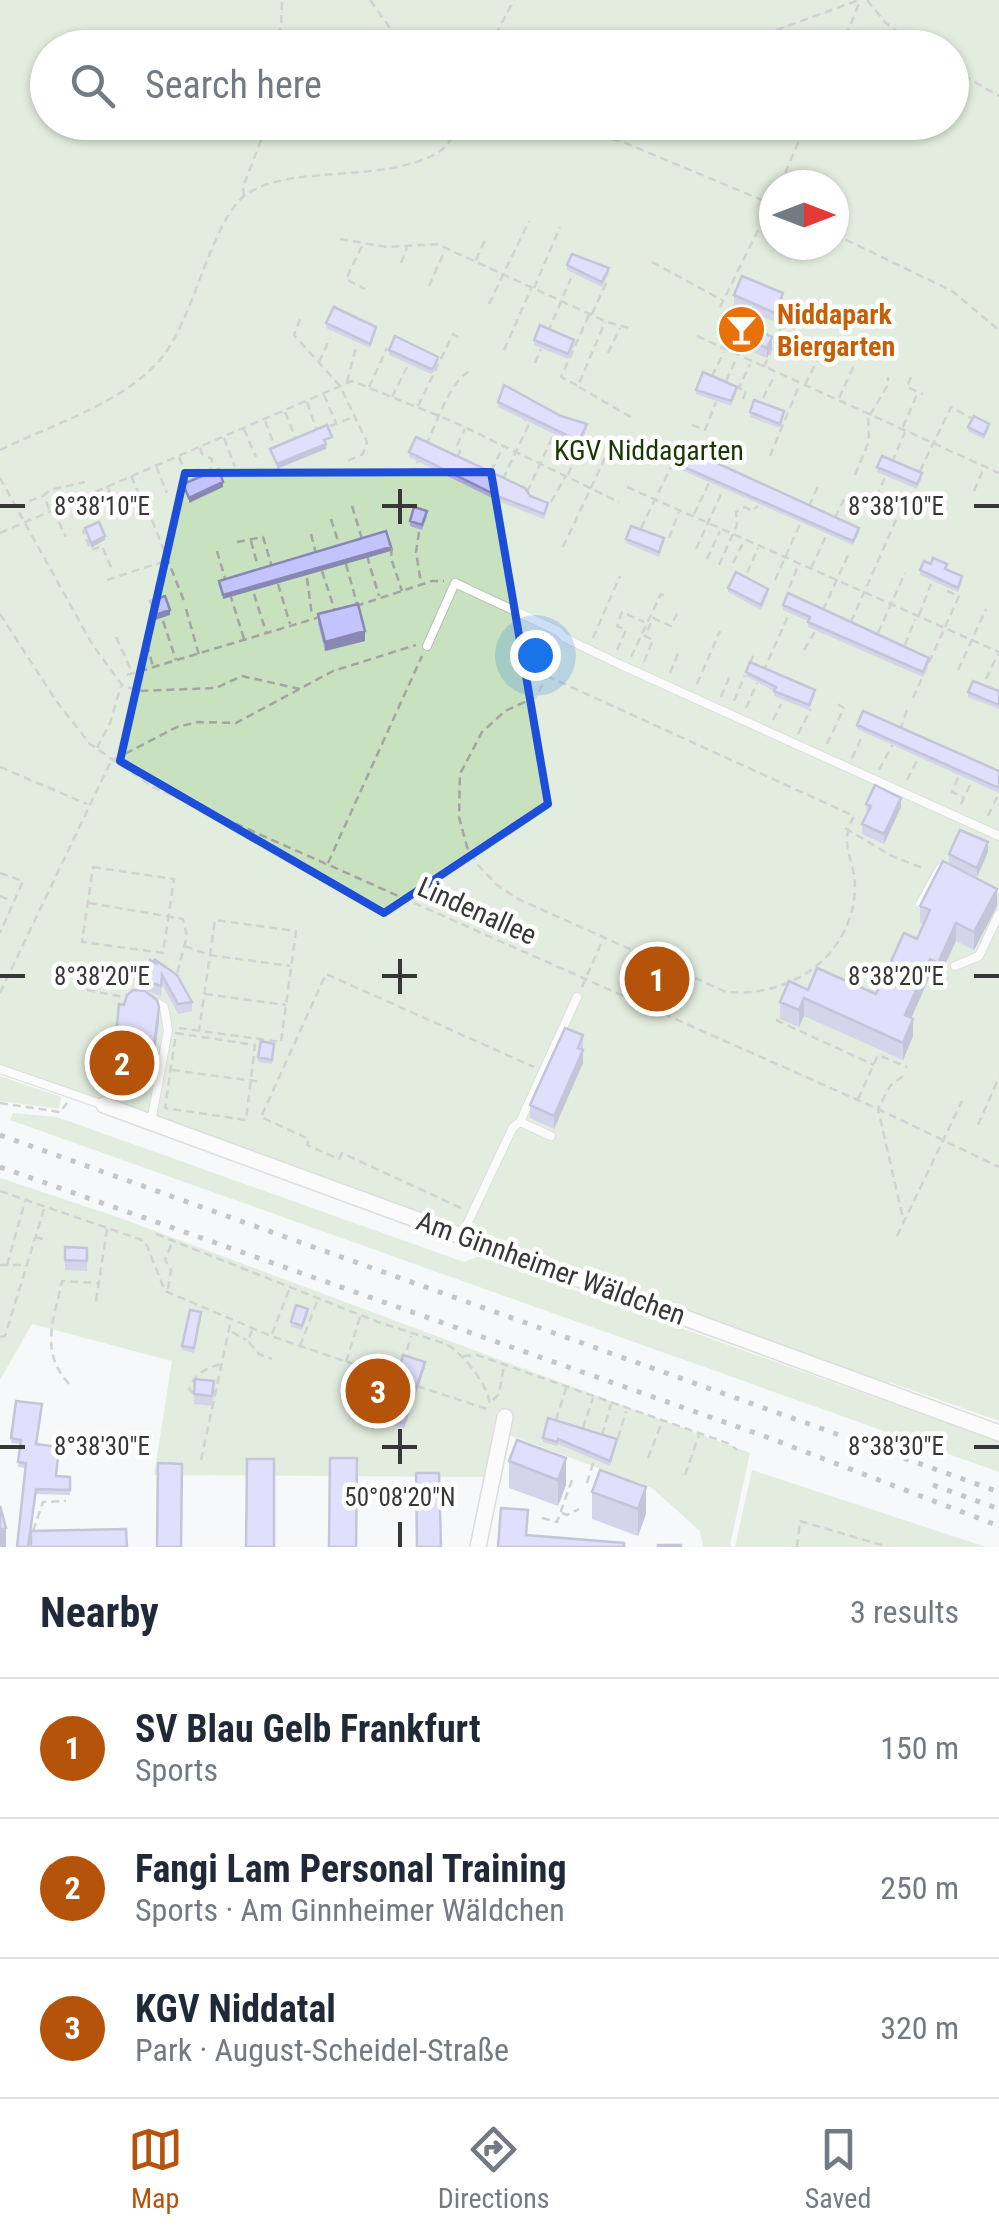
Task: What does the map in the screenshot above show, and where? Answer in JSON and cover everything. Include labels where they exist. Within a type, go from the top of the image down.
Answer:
[{"type":"street","name":"Am Ginnheimer Wäldchen","points":[[104,1105],[999,1433]]},
{"type":"street","points":[[478,1547],[505,1417]]},
{"type":"lane","points":[[428,643],[455,583],[558,630],[565,638],[626,667],[999,836]]},
{"type":"lane","points":[[920,904],[940,868],[964,878]]},
{"type":"lane","points":[[956,966],[979,956],[999,914]]},
{"type":"lane","points":[[462,1235],[513,1126],[520,1122],[577,997]]},
{"type":"lane","points":[[138,998],[159,1002],[167,1014],[166,1069],[151,1122]]},
{"type":"lane","points":[[0,1069],[104,1105]]},
{"type":"lane","points":[[520,1122],[551,1136]]},
{"type":"path","points":[[280,30],[282,0]]},
{"type":"path","points":[[370,0],[391,30]]},
{"type":"path","points":[[498,30],[514,0]]},
{"type":"path","points":[[777,30],[860,0]]},
{"type":"path","points":[[848,30],[860,0]]},
{"type":"path","points":[[867,0],[895,30]]},
{"type":"path","points":[[969,79],[999,96]]},
{"type":"path","points":[[244,196],[243,187],[261,140]]},
{"type":"path","points":[[0,450],[110,400],[159,361],[196,296],[231,210],[244,196],[267,182],[386,170],[441,151],[449,140]]},
{"type":"path","points":[[616,140],[759,198]]},
{"type":"path","points":[[786,170],[799,140]]},
{"type":"path","points":[[490,304],[529,221]]},
{"type":"path","points":[[504,350],[560,226]]},
{"type":"path","points":[[720,306],[759,232]]},
{"type":"path","points":[[476,262],[486,238]]},
{"type":"path","points":[[340,240],[363,245],[437,244],[634,330]]},
{"type":"path","points":[[849,241],[952,291],[999,330]]},
{"type":"path","points":[[363,245],[346,279],[364,289]]},
{"type":"path","points":[[401,264],[408,246]]},
{"type":"path","points":[[429,286],[446,248]]},
{"type":"path","points":[[652,262],[724,301]]},
{"type":"path","points":[[548,332],[571,278]]},
{"type":"path","points":[[608,279],[561,378],[634,418]]},
{"type":"path","points":[[300,319],[294,335],[340,386],[367,445],[363,454],[345,462]]},
{"type":"path","points":[[578,386],[606,321]]},
{"type":"path","points":[[608,353],[620,327]]},
{"type":"path","points":[[764,368],[780,329],[795,329]]},
{"type":"path","points":[[417,407],[453,334],[458,336]]},
{"type":"path","points":[[697,336],[999,473]]},
{"type":"path","points":[[319,363],[330,338]]},
{"type":"path","points":[[348,383],[356,347]]},
{"type":"path","points":[[536,363],[542,347]]},
{"type":"path","points":[[369,387],[387,348]]},
{"type":"path","points":[[712,376],[724,350]]},
{"type":"path","points":[[770,456],[822,350]]},
{"type":"path","points":[[727,380],[738,356]]},
{"type":"path","points":[[743,399],[746,391],[739,388],[750,362]]},
{"type":"path","points":[[838,401],[855,363]]},
{"type":"path","points":[[392,397],[407,367]]},
{"type":"path","points":[[426,446],[463,374],[470,371]]},
{"type":"path","points":[[763,398],[776,374]]},
{"type":"path","points":[[855,475],[869,441],[869,414],[888,385],[888,377]]},
{"type":"path","points":[[876,497],[921,393],[907,387],[911,378]]},
{"type":"path","points":[[0,533],[352,381],[441,417],[620,502]]},
{"type":"path","points":[[324,394],[336,423]]},
{"type":"path","points":[[692,425],[705,430],[718,397]]},
{"type":"path","points":[[306,401],[317,430]]},
{"type":"path","points":[[919,472],[951,407],[971,418]]},
{"type":"path","points":[[503,479],[530,424],[523,420],[524,409]]},
{"type":"path","points":[[284,410],[296,441]]},
{"type":"path","points":[[330,426],[354,416]]},
{"type":"path","points":[[264,419],[275,447]]},
{"type":"path","points":[[244,428],[256,457]]},
{"type":"path","points":[[452,460],[459,455],[457,445],[465,428]]},
{"type":"path","points":[[527,492],[554,436]]},
{"type":"path","points":[[223,437],[235,467]]},
{"type":"path","points":[[704,466],[712,443]]},
{"type":"path","points":[[489,476],[504,446]]},
{"type":"path","points":[[200,447],[202,454],[212,459],[210,474]]},
{"type":"path","points":[[551,502],[578,450]]},
{"type":"path","points":[[179,456],[189,483]]},
{"type":"path","points":[[564,547],[602,459]]},
{"type":"path","points":[[412,475],[419,460]]},
{"type":"path","points":[[155,464],[167,493]]},
{"type":"path","points":[[641,528],[671,467]]},
{"type":"path","points":[[974,491],[985,467]]},
{"type":"path","points":[[693,517],[715,471]]},
{"type":"path","points":[[131,474],[143,502]]},
{"type":"path","points":[[0,478],[92,644],[122,685],[138,691],[216,688],[242,676],[301,689]]},
{"type":"path","points":[[28,501],[50,490],[85,482]]},
{"type":"path","points":[[774,580],[818,484]]},
{"type":"path","points":[[106,485],[118,511]]},
{"type":"path","points":[[627,487],[999,652],[986,679]]},
{"type":"path","points":[[696,549],[723,490]]},
{"type":"path","points":[[44,495],[66,536]]},
{"type":"path","points":[[810,570],[845,497]]},
{"type":"path","points":[[352,506],[380,599]]},
{"type":"path","points":[[719,565],[737,525],[736,512],[745,507],[752,511],[758,506]]},
{"type":"path","points":[[669,538],[680,511]]},
{"type":"path","points":[[332,519],[342,550]]},
{"type":"path","points":[[152,520],[184,602]]},
{"type":"path","points":[[850,623],[896,520]]},
{"type":"path","points":[[93,526],[83,532],[91,550],[102,546],[113,572]]},
{"type":"path","points":[[707,558],[720,529]]},
{"type":"path","points":[[418,532],[416,552],[422,585]]},
{"type":"path","points":[[311,534],[316,554]]},
{"type":"path","points":[[237,542],[263,537],[290,626]]},
{"type":"path","points":[[250,540],[256,563]]},
{"type":"path","points":[[733,563],[744,540]]},
{"type":"path","points":[[747,574],[758,546]]},
{"type":"path","points":[[392,548],[402,592]]},
{"type":"path","points":[[823,616],[850,551]]},
{"type":"path","points":[[216,552],[244,640]]},
{"type":"path","points":[[107,580],[170,560]]},
{"type":"path","points":[[346,563],[357,606]]},
{"type":"path","points":[[789,588],[798,564]]},
{"type":"path","points":[[322,571],[335,613]]},
{"type":"path","points":[[877,634],[905,572]]},
{"type":"path","points":[[588,649],[620,576]]},
{"type":"path","points":[[307,578],[313,619]]},
{"type":"path","points":[[126,675],[432,581],[455,583]]},
{"type":"path","points":[[905,645],[931,584]]},
{"type":"path","points":[[913,698],[959,596],[947,592]]},
{"type":"path","points":[[254,594],[266,634]]},
{"type":"path","points":[[626,667],[660,594],[666,597]]},
{"type":"path","points":[[639,673],[653,640],[645,636],[653,618],[671,626],[679,608]]},
{"type":"path","points":[[186,609],[199,655]]},
{"type":"path","points":[[958,670],[986,609]]},
{"type":"path","points":[[612,660],[626,630],[616,626],[622,612],[646,623]]},
{"type":"path","name":"Lindenallee","points":[[0,614],[57,702],[96,749],[153,787],[878,1109],[999,1167]]},
{"type":"path","points":[[742,718],[788,616]]},
{"type":"path","points":[[164,621],[176,662]]},
{"type":"path","points":[[804,650],[818,629]]},
{"type":"path","points":[[692,696],[720,631]]},
{"type":"path","points":[[116,636],[132,673]]},
{"type":"path","points":[[0,993],[111,761],[177,727],[198,722],[236,723],[355,662],[428,643]]},
{"type":"path","points":[[328,864],[428,643]]},
{"type":"path","points":[[146,644],[153,668]]},
{"type":"path","points":[[665,684],[679,651]]},
{"type":"path","points":[[734,701],[754,654]]},
{"type":"path","points":[[717,708],[731,673]]},
{"type":"path","points":[[546,676],[854,816],[846,828],[844,838],[855,886],[850,916],[826,958],[797,980],[763,992],[726,992],[505,892],[478,865],[462,833],[458,784],[474,743],[506,710],[536,697],[546,676]]},
{"type":"path","points":[[728,680],[740,688]]},
{"type":"path","points":[[96,749],[110,724],[122,685]]},
{"type":"path","points":[[768,731],[781,704]]},
{"type":"path","points":[[821,756],[844,708],[837,704]]},
{"type":"path","points":[[874,781],[908,707]]},
{"type":"path","points":[[794,743],[811,709]]},
{"type":"path","points":[[848,768],[862,737]]},
{"type":"path","points":[[902,793],[919,757]]},
{"type":"path","points":[[0,766],[88,805]]},
{"type":"path","points":[[958,778],[952,792],[964,798]]},
{"type":"path","points":[[956,817],[971,783]]},
{"type":"path","points":[[982,829],[998,795]]},
{"type":"path","points":[[846,828],[892,856],[936,873]]},
{"type":"path","points":[[93,867],[174,878],[169,915],[164,953],[82,942],[93,867]]},
{"type":"path","points":[[0,873],[23,882],[0,931]]},
{"type":"path","points":[[0,896],[14,902]]},
{"type":"path","points":[[88,903],[184,920],[185,946],[174,983]]},
{"type":"path","points":[[168,1026],[281,1042],[296,932],[215,920],[199,1030]]},
{"type":"path","points":[[577,997],[604,936]]},
{"type":"path","points":[[185,946],[209,955],[291,966]]},
{"type":"path","points":[[472,1213],[342,1153],[339,1159],[307,1145],[309,1139],[261,1117],[326,974],[544,1072]]},
{"type":"path","points":[[87,990],[134,999],[120,1009]]},
{"type":"path","points":[[204,994],[286,1006]]},
{"type":"path","points":[[776,1020],[874,1064]]},
{"type":"path","points":[[176,1033],[255,1045],[250,1081],[246,1120],[165,1108],[166,1069],[176,1033]]},
{"type":"path","points":[[857,1100],[878,1055],[907,1067]]},
{"type":"path","points":[[166,1069],[262,1082]]},
{"type":"path","points":[[902,1076],[890,1086],[878,1109],[904,1223]]},
{"type":"path","points":[[978,1125],[999,1077]]},
{"type":"path","points":[[897,1236],[962,1101]]},
{"type":"path","points":[[0,1103],[60,1112]]},
{"type":"path","points":[[0,1191],[145,1241],[168,1292],[271,1336],[346,1362],[490,1410],[491,1402],[499,1394],[504,1365]]},
{"type":"path","points":[[8,1265],[25,1200]]},
{"type":"path","points":[[0,1337],[5,1336],[45,1206]]},
{"type":"path","points":[[96,1301],[107,1228]]},
{"type":"path","points":[[156,1234],[360,1316],[428,1336],[455,1349],[491,1402]]},
{"type":"path","points":[[36,1237],[47,1240]]},
{"type":"path","points":[[168,1292],[171,1270],[165,1260],[174,1239]]},
{"type":"path","points":[[0,1264],[26,1265]]},
{"type":"path","points":[[69,1384],[51,1360],[50,1346],[62,1281],[98,1283]]},
{"type":"path","points":[[271,1336],[290,1289]]},
{"type":"path","points":[[300,1346],[318,1298]]},
{"type":"path","points":[[346,1362],[360,1316]]},
{"type":"path","points":[[201,1460],[232,1319]]},
{"type":"path","points":[[248,1341],[253,1328]]},
{"type":"path","points":[[229,1331],[272,1360]]},
{"type":"path","points":[[407,1350],[411,1334]]},
{"type":"path","points":[[462,1356],[477,1354],[738,1450]]},
{"type":"path","points":[[195,1393],[189,1389],[194,1379],[209,1366],[222,1364]]},
{"type":"path","points":[[556,1420],[567,1387]]},
{"type":"path","points":[[583,1428],[594,1396]]},
{"type":"path","points":[[602,1435],[612,1403]]},
{"type":"path","points":[[618,1438],[627,1408]]},
{"type":"path","points":[[648,1458],[662,1420]]},
{"type":"path","points":[[685,1475],[699,1434]]},
{"type":"path","points":[[587,1483],[597,1451]]},
{"type":"path","points":[[542,1518],[557,1522],[573,1477]]},
{"type":"path","points":[[33,1532],[43,1502],[66,1502]]},
{"type":"path","points":[[560,1512],[567,1515],[579,1509]]},
{"type":"path","points":[[797,1547],[800,1521],[888,1547]]},
{"type":"highlighted area","points":[[491,472],[548,804],[384,913],[120,761],[185,473]]},
{"type":"green space","name":"KGV Niddagarten","points":[[0,0],[999,0],[999,1421],[889,1382],[886,1389],[0,1064]]},
{"type":"green space","points":[[0,1076],[61,1097],[59,1109],[0,1101]]},
{"type":"green space","points":[[13,1113],[57,1117],[464,1262],[480,1256],[999,1442],[999,1472],[10,1120]]},
{"type":"green space","points":[[0,1178],[123,1219],[750,1453],[730,1545],[733,1547],[703,1547],[700,1531],[652,1488],[496,1430],[484,1477],[154,1475],[172,1361],[32,1324],[0,1380]]},
{"type":"green space","points":[[752,1470],[986,1547],[735,1547]]},
{"type":"building","points":[[572,254],[609,268],[602,282],[567,265]]},
{"type":"building","points":[[742,276],[783,293],[775,313],[734,295]]},
{"type":"building","points":[[334,307],[376,327],[370,344],[326,323]]},
{"type":"building","points":[[540,325],[574,340],[568,354],[534,340]]},
{"type":"building","points":[[758,330],[772,337],[767,348],[753,342]]},
{"type":"building","points":[[395,336],[438,357],[434,367],[389,350]]},
{"type":"building","points":[[703,372],[737,387],[731,401],[696,390]]},
{"type":"building","points":[[504,385],[561,416],[587,424],[579,441],[498,402]]},
{"type":"building","points":[[754,400],[784,411],[780,424],[750,412]]},
{"type":"building","points":[[974,416],[989,424],[984,435],[968,427]]},
{"type":"building","points":[[327,425],[332,437],[324,440],[326,444],[277,464],[270,449]]},
{"type":"building","points":[[416,437],[525,488],[530,496],[548,503],[544,514],[409,452]]},
{"type":"building","points":[[667,445],[695,458],[697,454],[859,528],[853,541],[661,457]]},
{"type":"building","points":[[882,456],[922,473],[917,484],[877,467]]},
{"type":"building","points":[[219,469],[223,482],[189,498],[183,484]]},
{"type":"building","points":[[414,507],[427,511],[422,525],[410,521]]},
{"type":"building","points":[[99,522],[105,536],[91,543],[85,528]]},
{"type":"building","points":[[631,526],[664,538],[659,552],[626,539]]},
{"type":"building","points":[[386,531],[391,547],[223,595],[219,581]]},
{"type":"building","points":[[933,558],[947,564],[945,569],[962,576],[958,588],[920,570],[924,561],[931,564]]},
{"type":"building","points":[[736,572],[768,589],[761,605],[728,588]]},
{"type":"building","points":[[788,593],[929,658],[923,672],[808,622],[810,617],[783,605]]},
{"type":"building","points":[[165,596],[170,610],[155,615],[150,601]]},
{"type":"building","points":[[358,604],[365,631],[325,642],[318,614]]},
{"type":"building","points":[[750,662],[815,690],[809,705],[774,691],[776,687],[746,672]]},
{"type":"building","points":[[973,681],[999,691],[999,705],[968,692]]},
{"type":"building","points":[[863,711],[999,771],[999,788],[857,725]]},
{"type":"building","points":[[875,785],[901,798],[884,834],[862,824]]},
{"type":"building","points":[[960,830],[988,842],[977,868],[949,854]]},
{"type":"building","points":[[943,861],[997,889],[974,932],[956,923],[938,963],[930,959],[905,1015],[913,1019],[903,1043],[804,998],[799,1010],[780,1002],[789,981],[808,990],[817,968],[876,994],[904,933],[917,939],[930,910],[920,906]]},
{"type":"building","points":[[154,959],[177,975],[192,1002],[178,1004],[162,975],[161,986],[147,981],[150,960],[156,963]]},
{"type":"building","points":[[133,990],[145,991],[157,1000],[159,1007],[152,1059],[114,1055],[119,1004],[124,1005]]},
{"type":"building","points":[[565,1028],[583,1035],[578,1048],[583,1050],[554,1116],[530,1105]]},
{"type":"building","points":[[261,1041],[274,1044],[272,1060],[258,1057]]},
{"type":"building","points":[[65,1247],[87,1248],[87,1261],[65,1260]]},
{"type":"building","points":[[296,1305],[308,1309],[302,1326],[291,1322]]},
{"type":"building","points":[[190,1310],[201,1312],[194,1348],[182,1346]]},
{"type":"building","points":[[403,1355],[425,1362],[404,1423],[392,1420]]},
{"type":"building","points":[[195,1379],[214,1381],[212,1396],[194,1394]]},
{"type":"building","points":[[16,1401],[42,1404],[36,1444],[59,1447],[56,1476],[70,1477],[70,1490],[36,1489],[28,1547],[17,1547],[26,1463],[18,1462],[21,1440],[11,1438]]},
{"type":"building","points":[[548,1418],[617,1439],[610,1461],[558,1439],[557,1442],[543,1438]]},
{"type":"building","points":[[517,1440],[566,1458],[558,1480],[509,1461]]},
{"type":"building","points":[[330,1458],[357,1458],[356,1547],[329,1547]]},
{"type":"building","points":[[247,1459],[274,1459],[274,1547],[246,1547]]},
{"type":"building","points":[[158,1463],[182,1464],[181,1547],[157,1547]]},
{"type":"building","points":[[600,1470],[646,1487],[638,1509],[592,1492]]},
{"type":"building","points":[[416,1473],[439,1473],[441,1547],[417,1547]]},
{"type":"building","points":[[0,1506],[6,1528],[0,1530]]},
{"type":"building","points":[[501,1508],[528,1510],[526,1535],[624,1543],[624,1547],[498,1547]]},
{"type":"building","points":[[126,1529],[127,1547],[31,1547],[31,1531]]},
{"type":"railway","points":[[0,1135],[999,1492]]},
{"type":"railway","points":[[0,1167],[764,1436],[999,1526]]},
{"type":"railway","points":[[933,1485],[999,1509]]},
{"type":"place","name":"Niddapark Biergarten","points":[[742,330]]},
{"type":"place","name":"SV Blau Gelb Frankfurt","points":[[657,979]]},
{"type":"place","name":"Fangi Lam Personal Training","points":[[122,1063]]},
{"type":"place","name":"KGV Niddatal","points":[[378,1391]]}]
